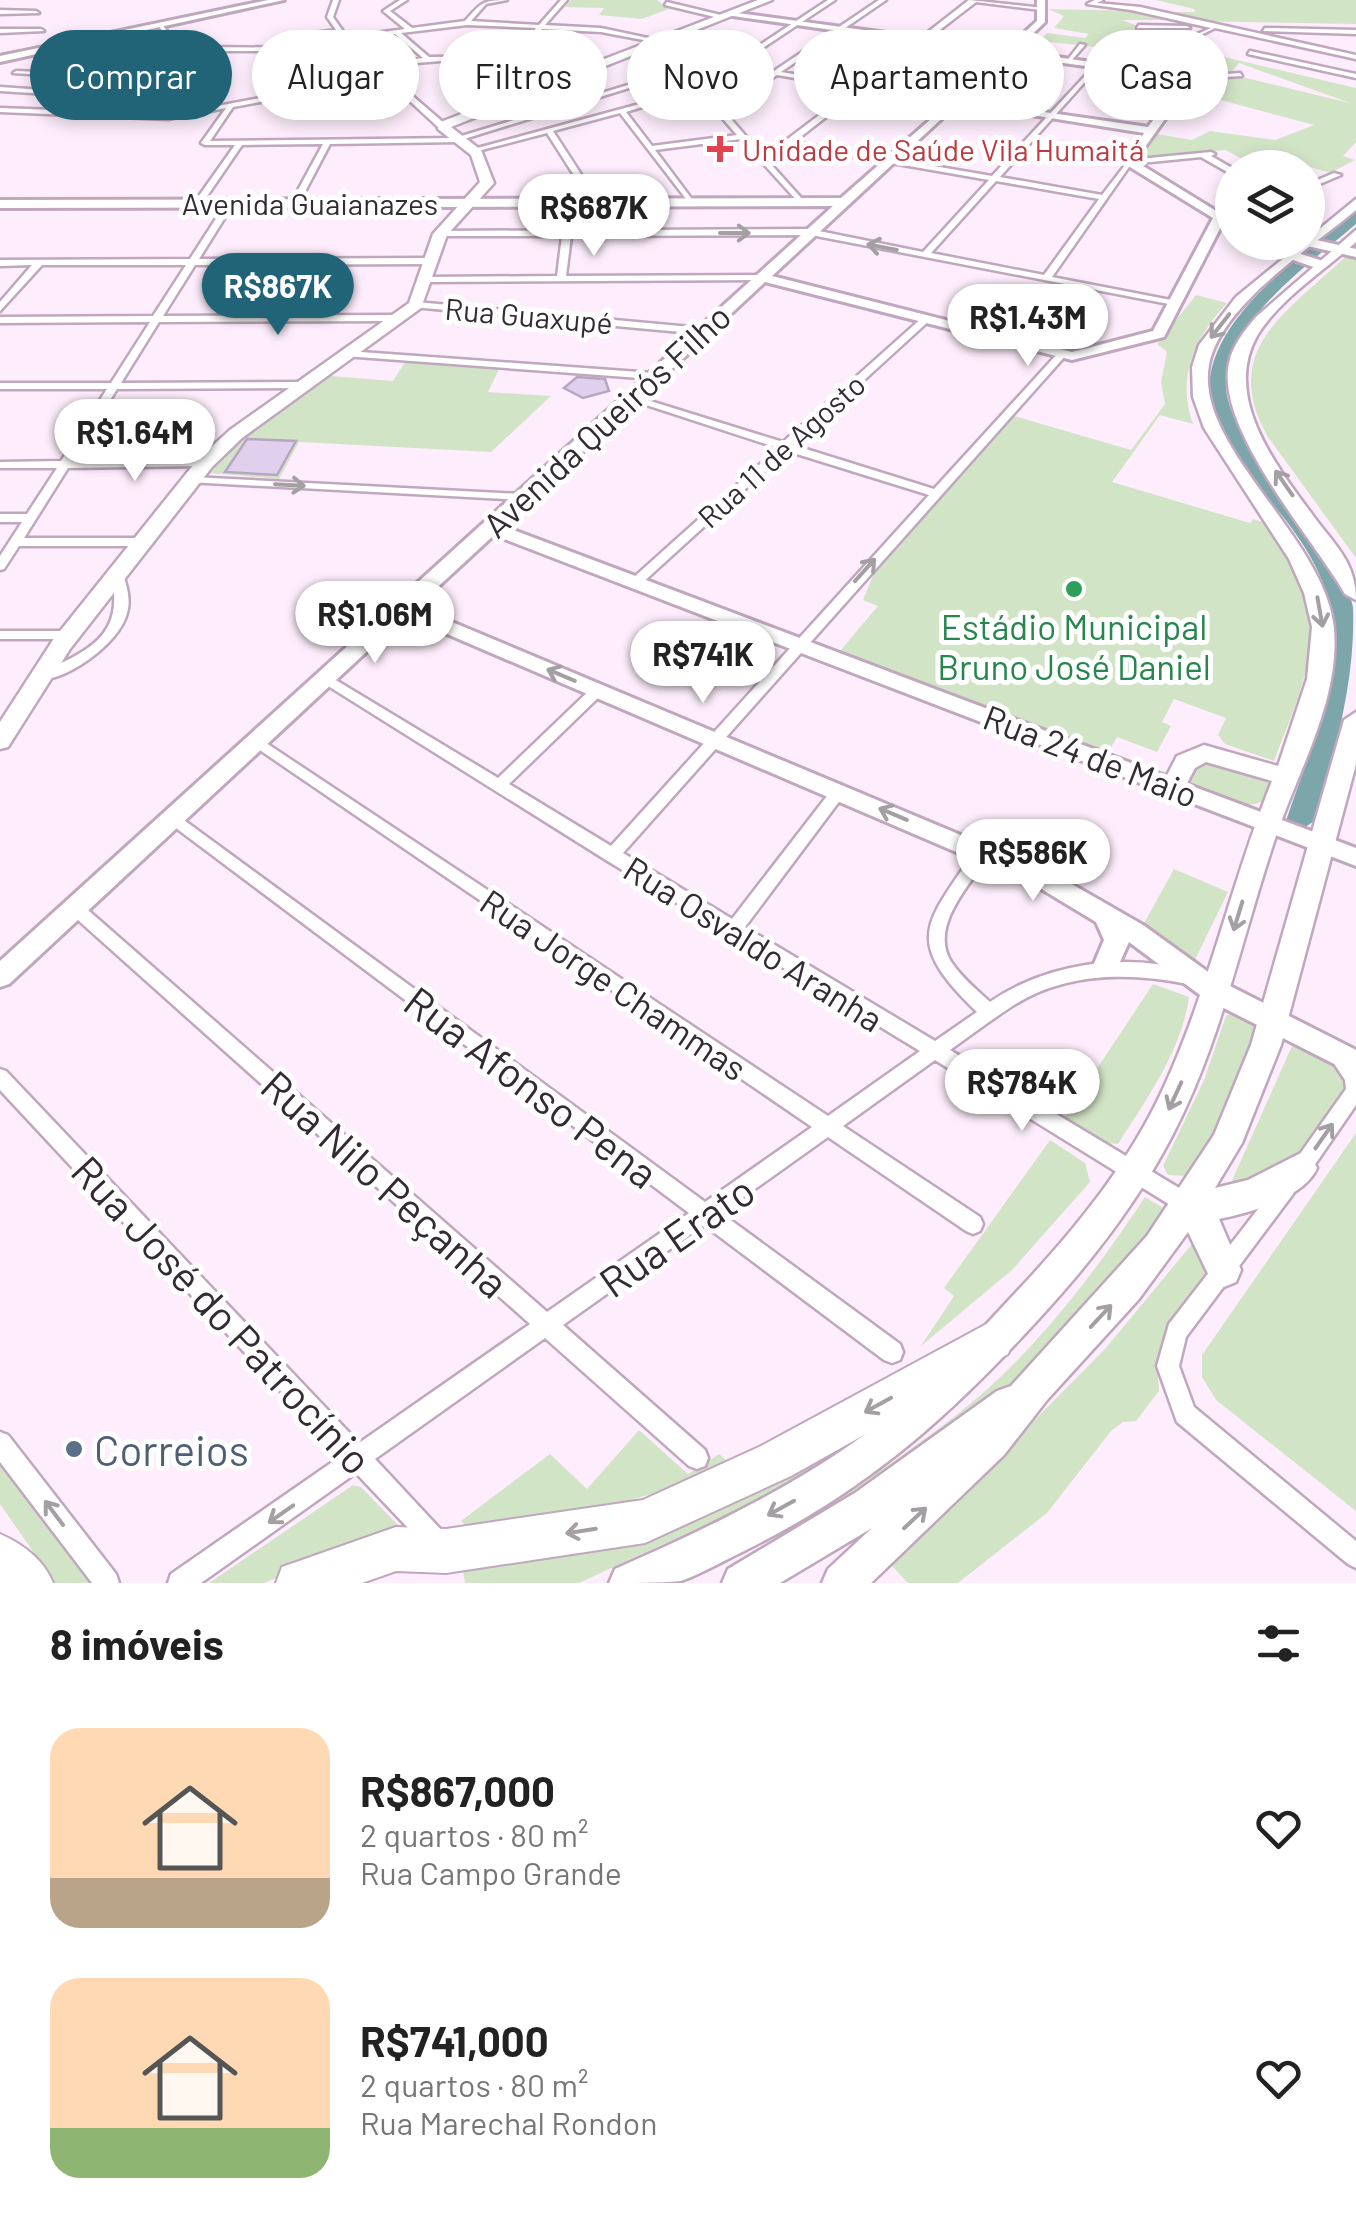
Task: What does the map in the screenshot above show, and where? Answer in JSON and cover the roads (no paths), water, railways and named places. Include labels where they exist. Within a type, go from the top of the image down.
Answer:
[{"type":"highway","points":[[298,1583],[396,1549],[446,1551],[645,1520],[776,1461],[994,1340]]},
{"type":"highway","points":[[0,1558],[9,1583]]},
{"type":"highway","points":[[0,1558],[31,1583]]},
{"type":"main road","points":[[0,56],[258,0]]},
{"type":"main road","points":[[137,30],[280,0]]},
{"type":"main road","points":[[689,30],[767,0]]},
{"type":"main road","points":[[1032,30],[1041,22],[1041,4]]},
{"type":"main road","points":[[726,16],[839,30]]},
{"type":"main road","points":[[0,56],[30,51]]},
{"type":"main road","points":[[1064,60],[1084,63]]},
{"type":"main road","points":[[1064,118],[1152,132]]},
{"type":"main road","points":[[460,132],[469,120]]},
{"type":"main road","name":"Avenida Queirós Filho","points":[[0,977],[934,120]]},
{"type":"main road","points":[[1161,120],[1129,162],[1215,212]]},
{"type":"main road","points":[[0,741],[69,634],[198,472],[236,434],[416,305],[440,234],[487,184],[474,150],[460,132],[443,126]]},
{"type":"main road","points":[[800,202],[813,229]]},
{"type":"main road","name":"Avenida Guaianazes","points":[[0,204],[843,202]]},
{"type":"main road","points":[[1327,246],[1356,203]]},
{"type":"main road","points":[[1327,246],[1356,234]]},
{"type":"main road","points":[[761,277],[1078,356],[1153,337],[1176,304],[1219,260]]},
{"type":"main road","points":[[629,1583],[709,1547],[848,1468],[920,1415],[1071,1259],[1136,1172],[1178,1092],[1207,985],[1275,826],[1284,776],[1319,676],[1323,653],[1320,607],[1302,562],[1214,431],[1199,379],[1202,355],[1215,331],[1287,260]]},
{"type":"main road","points":[[1289,260],[1237,358],[1234,386],[1251,436],[1340,561],[1356,594]]},
{"type":"main road","name":"Rua 24 de Maio","points":[[490,527],[1356,857]]},
{"type":"main road","points":[[402,608],[983,852],[1105,914],[1207,985],[1346,1058]]},
{"type":"main road","points":[[842,1583],[991,1442],[1034,1387],[1127,1288],[1187,1204],[1239,1118],[1273,1021],[1315,841],[1356,720]]},
{"type":"main road","points":[[1173,787],[1186,762],[1204,753],[1284,776]]},
{"type":"main road","points":[[1105,914],[1114,928],[1118,946],[1106,966]]},
{"type":"main road","points":[[1187,1204],[1215,1206],[1244,1200],[1301,1168]]},
{"type":"main road","points":[[1187,1204],[1211,1236],[1224,1270]]},
{"type":"main road","points":[[742,1583],[868,1507],[1034,1387]]},
{"type":"street","points":[[336,0],[330,18],[337,30]]},
{"type":"street","points":[[404,0],[386,11],[410,30],[467,23],[627,34]]},
{"type":"street","points":[[467,23],[480,2],[504,0]]},
{"type":"street","points":[[537,30],[564,0]]},
{"type":"street","points":[[774,38],[832,0]]},
{"type":"street","points":[[839,30],[883,0]]},
{"type":"street","points":[[936,30],[974,0],[1041,4]]},
{"type":"street","points":[[1020,0],[1041,4]]},
{"type":"street","points":[[1100,0],[1090,4],[1194,10]]},
{"type":"street","points":[[667,2],[726,16]]},
{"type":"street","points":[[1133,9],[1318,49],[1356,53]]},
{"type":"street","points":[[0,12],[36,13]]},
{"type":"street","points":[[160,25],[164,30]]},
{"type":"street","points":[[1139,27],[1356,32]]},
{"type":"street","points":[[0,35],[30,32]]},
{"type":"street","points":[[1068,61],[1082,45]]},
{"type":"street","points":[[419,52],[426,58]]},
{"type":"street","points":[[1250,54],[1356,76]]},
{"type":"street","points":[[419,59],[439,58]]},
{"type":"street","points":[[774,74],[794,60]]},
{"type":"street","points":[[0,86],[30,65]]},
{"type":"street","points":[[16,73],[30,74]]},
{"type":"street","points":[[774,74],[794,77]]},
{"type":"street","points":[[1228,74],[1240,75]]},
{"type":"street","points":[[1064,102],[1084,80]]},
{"type":"street","points":[[0,86],[30,89]]},
{"type":"street","points":[[221,120],[205,142],[327,143],[460,132],[627,86]]},
{"type":"street","points":[[419,106],[443,126]]},
{"type":"street","points":[[0,110],[30,111]]},
{"type":"street","points":[[474,150],[627,110]]},
{"type":"street","points":[[622,111],[690,202]]},
{"type":"street","points":[[728,120],[800,202]]},
{"type":"street","points":[[764,161],[820,120]]},
{"type":"street","points":[[925,255],[1047,120]]},
{"type":"street","points":[[550,132],[595,202]]},
{"type":"street","points":[[650,148],[742,137]]},
{"type":"street","points":[[295,203],[327,143]]},
{"type":"street","points":[[790,143],[1105,198]]},
{"type":"street","points":[[198,203],[240,144]]},
{"type":"street","points":[[1046,279],[1129,162],[1207,154],[1215,159]]},
{"type":"street","points":[[1325,180],[1336,175]]},
{"type":"street","points":[[0,566],[230,203]]},
{"type":"street","points":[[440,234],[813,229],[1176,304]]},
{"type":"street","points":[[561,279],[567,234]]},
{"type":"street","points":[[0,262],[431,261]]},
{"type":"street","points":[[0,308],[40,262]]},
{"type":"street","points":[[427,280],[761,277]]},
{"type":"street","name":"Rua Guaxupé","points":[[416,305],[702,331]]},
{"type":"street","points":[[0,320],[399,318]]},
{"type":"street","name":"Rua 11 de Agosto","points":[[637,581],[926,319]]},
{"type":"street","points":[[347,354],[654,376]]},
{"type":"street","points":[[612,856],[1062,354]]},
{"type":"street","points":[[0,386],[305,384]]},
{"type":"street","points":[[630,398],[934,493]]},
{"type":"street","points":[[0,465],[64,464],[198,472],[522,497]]},
{"type":"street","points":[[0,518],[30,518]]},
{"type":"street","points":[[15,542],[144,542]]},
{"type":"street","points":[[38,679],[89,654],[115,632],[125,610],[118,574]]},
{"type":"street","points":[[0,635],[69,634]]},
{"type":"street","name":"Rua Osvaldo Aranha","points":[[324,679],[1187,1204]]},
{"type":"street","points":[[498,786],[598,690]]},
{"type":"street","name":"Rua Jorge Chammas","points":[[255,742],[973,1224]]},
{"type":"street","points":[[733,930],[839,791]]},
{"type":"street","name":"Rua Afonso Pena","points":[[172,819],[892,1352]]},
{"type":"street","points":[[983,852],[942,916],[934,938],[944,970],[989,1012]]},
{"type":"street","name":"Rua Nilo Peçanha","points":[[75,908],[696,1458]]},
{"type":"street","name":"Rua Erato","points":[[180,1583],[989,1012],[1038,984],[1106,966],[1207,985]]},
{"type":"street","points":[[1346,1058],[1356,1091],[1172,1342],[1168,1366],[1178,1402],[1202,1430],[1356,1556]]},
{"type":"street","name":"Rua José do Patrocínio","points":[[0,1076],[446,1551]]},
{"type":"street","points":[[0,1442],[107,1583]]},
{"type":"waterway","points":[[0,56],[30,50]]},
{"type":"waterway","points":[[1300,821],[1340,692],[1344,666],[1343,613],[1331,576],[1317,552],[1234,436],[1216,381],[1220,359],[1249,314],[1356,216]]},
{"type":"place","name":"Unidade de Saúde Vila Humaitá","points":[[720,149]]},
{"type":"place","name":"Estádio Municipal Bruno José Daniel","points":[[1074,589]]},
{"type":"place","name":"Correios","points":[[74,1449]]}]
